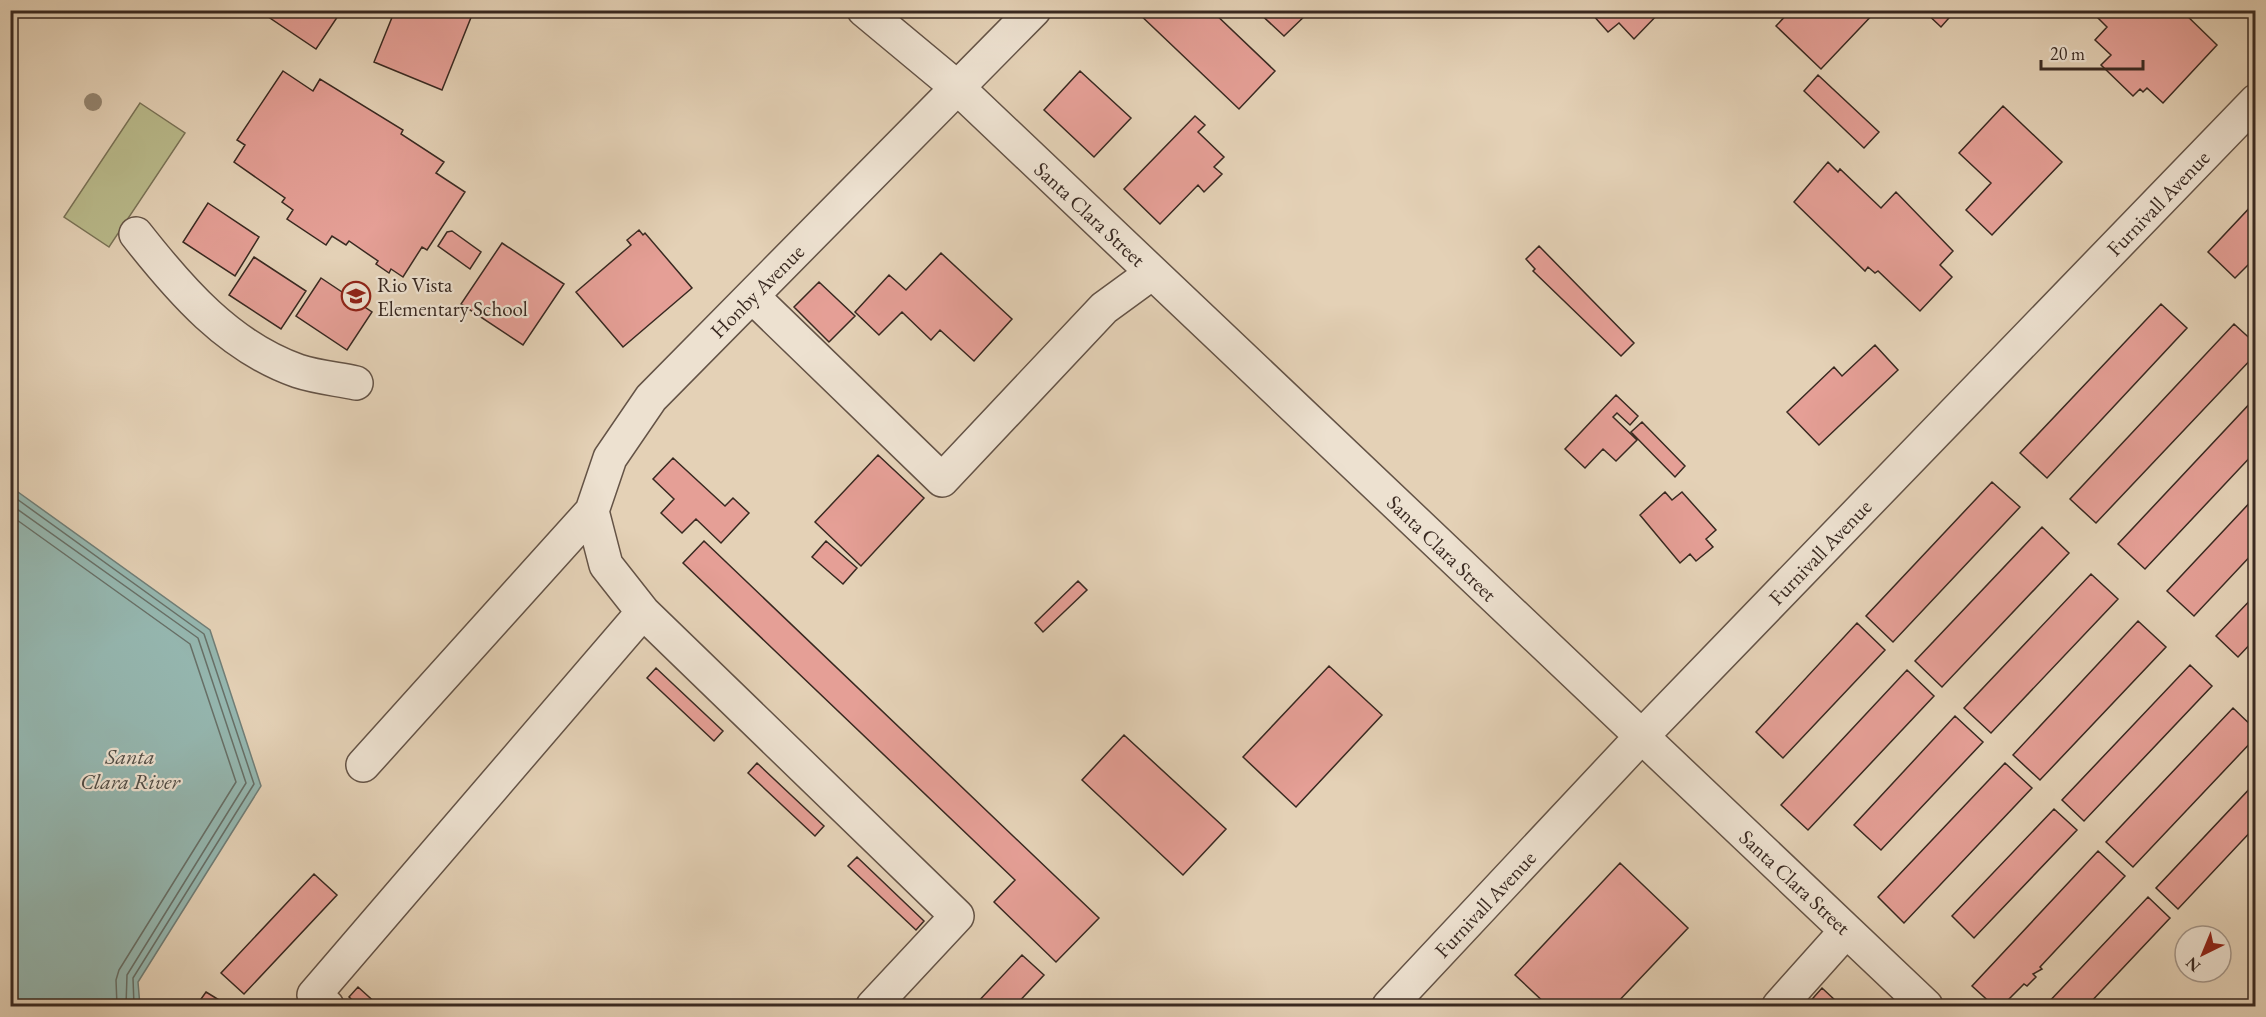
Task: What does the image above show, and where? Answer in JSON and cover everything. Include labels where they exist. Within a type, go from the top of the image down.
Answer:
[{"type":"street","name":"Santa Clara Street","points":[[864,10],[959,89],[1926,1006]]},
{"type":"street","name":"Honby Avenue","points":[[592,511],[610,458],[651,398],[959,89],[1034,10]]},
{"type":"street","name":"Furnivall Avenue","points":[[1389,1006],[1641,737],[2256,101]]},
{"type":"street","points":[[136,234],[199,306],[246,347],[299,371],[356,383]]},
{"type":"street","points":[[752,296],[942,480],[1104,308],[1152,273]]},
{"type":"street","points":[[592,511],[606,565],[643,612],[957,916],[873,1006]]},
{"type":"street","points":[[363,765],[592,511]]},
{"type":"street","points":[[327,1006],[314,995],[643,612]]},
{"type":"street","points":[[1779,1006],[1846,931]]},
{"type":"green space","points":[[140,103],[185,133],[109,247],[64,217]]},
{"type":"water","name":"Santa Clara River","points":[[11,487],[210,630],[261,786],[138,982],[140,1006],[11,1006]]},
{"type":"building","points":[[258,10],[342,10],[316,49]]},
{"type":"building","points":[[395,10],[474,10],[442,90],[374,62]]},
{"type":"building","points":[[1135,10],[1211,10],[1275,71],[1239,109]]},
{"type":"building","points":[[1256,10],[1311,10],[1284,36]]},
{"type":"building","points":[[1596,10],[1662,10],[1634,39],[1619,23],[1608,32],[1592,14]]},
{"type":"building","points":[[1791,10],[1877,10],[1821,69],[1776,26]]},
{"type":"building","points":[[1923,10],[1956,10],[1941,27]]},
{"type":"building","points":[[2090,10],[2181,10],[2217,45],[2163,103],[2147,88],[2143,92],[2140,89],[2133,96],[2101,65],[2111,55],[2095,40],[2107,27]]},
{"type":"building","points":[[283,71],[313,91],[320,79],[403,130],[401,134],[444,162],[436,173],[465,192],[427,250],[422,247],[403,277],[391,269],[389,273],[376,264],[378,261],[349,241],[346,245],[332,236],[326,245],[287,219],[293,210],[282,202],[285,198],[234,162],[245,145],[237,140]]},
{"type":"building","points":[[1080,71],[1131,118],[1094,157],[1044,110]]},
{"type":"building","points":[[1818,75],[1879,132],[1864,148],[1804,91]]},
{"type":"building","points":[[2003,106],[2062,162],[1992,235],[1966,210],[1991,183],[1959,153]]},
{"type":"building","points":[[1195,116],[1205,125],[1198,132],[1224,157],[1214,167],[1222,174],[1204,192],[1198,185],[1160,224],[1124,189]]},
{"type":"building","points":[[1828,162],[1838,172],[1840,169],[1881,208],[1896,192],[1953,251],[1940,265],[1952,277],[1920,311],[1878,271],[1875,273],[1868,267],[1865,271],[1794,202]]},
{"type":"building","points":[[2256,201],[2256,257],[2235,278],[2208,252]]},
{"type":"building","points":[[208,203],[259,237],[235,276],[183,242]]},
{"type":"building","points":[[639,230],[643,235],[645,233],[692,288],[623,347],[576,292],[631,245],[627,240]]},
{"type":"building","points":[[452,231],[481,252],[470,269],[438,246],[447,232]]},
{"type":"building","points":[[502,243],[564,284],[523,345],[461,304]]},
{"type":"building","points":[[1539,246],[1634,343],[1621,356],[1533,271],[1535,269],[1526,259]]},
{"type":"building","points":[[941,253],[1012,319],[974,361],[940,330],[931,340],[902,312],[879,335],[855,312],[889,275],[906,290]]},
{"type":"building","points":[[254,257],[306,291],[281,329],[229,295]]},
{"type":"building","points":[[321,278],[372,312],[347,350],[296,316]]},
{"type":"building","points":[[819,282],[855,316],[829,342],[794,307]]},
{"type":"building","points":[[2161,304],[2187,328],[2047,478],[2020,453]]},
{"type":"building","points":[[2234,324],[2256,344],[2256,354],[2096,523],[2070,499]]},
{"type":"building","points":[[1875,345],[1898,370],[1819,445],[1787,412],[1834,367],[1842,376]]},
{"type":"building","points":[[1616,395],[1638,416],[1630,425],[1617,413],[1613,417],[1637,440],[1616,461],[1603,449],[1585,468],[1565,449]]},
{"type":"building","points":[[2256,397],[2256,451],[2145,569],[2118,544]]},
{"type":"building","points":[[1642,422],[1685,466],[1675,477],[1631,432]]},
{"type":"building","points":[[878,455],[924,498],[861,566],[815,522]]},
{"type":"building","points":[[673,458],[725,506],[733,498],[749,513],[721,543],[696,519],[682,533],[661,513],[674,499],[653,479]]},
{"type":"building","points":[[1992,482],[2020,507],[1893,642],[1866,616]]},
{"type":"building","points":[[1665,492],[1672,500],[1682,492],[1716,530],[1706,539],[1713,547],[1696,561],[1690,554],[1680,563],[1640,515]]},
{"type":"building","points":[[2256,496],[2256,550],[2194,616],[2167,591]]},
{"type":"building","points":[[2042,527],[2069,553],[1942,687],[1915,661]]},
{"type":"building","points":[[704,541],[1099,918],[1056,962],[994,902],[1015,880],[683,563]]},
{"type":"building","points":[[826,541],[857,568],[843,584],[812,557]]},
{"type":"building","points":[[2091,574],[2118,599],[1991,733],[1964,708]]},
{"type":"building","points":[[1078,581],[1087,590],[1043,632],[1035,623]]},
{"type":"building","points":[[2256,594],[2256,638],[2238,657],[2216,636]]},
{"type":"building","points":[[2138,621],[2166,647],[2040,780],[2013,755]]},
{"type":"building","points":[[1857,623],[1885,650],[1783,758],[1756,732]]},
{"type":"building","points":[[2190,665],[2212,686],[2084,821],[2062,800]]},
{"type":"building","points":[[1329,666],[1382,715],[1296,807],[1243,757]]},
{"type":"building","points":[[656,668],[723,731],[714,741],[647,678]]},
{"type":"building","points":[[1907,670],[1934,696],[1808,830],[1781,805]]},
{"type":"building","points":[[2233,708],[2256,730],[2256,737],[2133,867],[2106,842]]},
{"type":"building","points":[[1955,716],[1983,742],[1881,850],[1854,825]]},
{"type":"building","points":[[1124,735],[1226,829],[1183,875],[1082,780]]},
{"type":"building","points":[[757,763],[824,826],[815,836],[748,773]]},
{"type":"building","points":[[2005,763],[2032,788],[1904,923],[1878,897]]},
{"type":"building","points":[[2256,782],[2256,826],[2178,909],[2156,888]]},
{"type":"building","points":[[2054,809],[2077,830],[1974,938],[1952,916]]},
{"type":"building","points":[[2098,851],[2125,876],[2040,967],[2042,969],[2033,974],[2036,977],[2027,986],[2024,984],[2002,1006],[1994,1006],[1972,986]]},
{"type":"building","points":[[857,857],[924,921],[916,930],[848,866]]},
{"type":"building","points":[[1620,863],[1688,928],[1614,1006],[1548,1006],[1515,975]]},
{"type":"building","points":[[314,874],[337,895],[244,994],[221,973]]},
{"type":"building","points":[[2148,897],[2170,918],[2087,1006],[2045,1006]]},
{"type":"building","points":[[1022,955],[1044,975],[1015,1006],[974,1006]]},
{"type":"building","points":[[358,987],[379,1006],[359,1006],[349,997]]},
{"type":"building","points":[[1822,988],[1836,1001],[1831,1006],[1806,1006]]},
{"type":"building","points":[[206,992],[229,1006],[196,1006]]},
{"type":"place","name":"Rio Vista Elementary School","points":[[356,296]]}]
